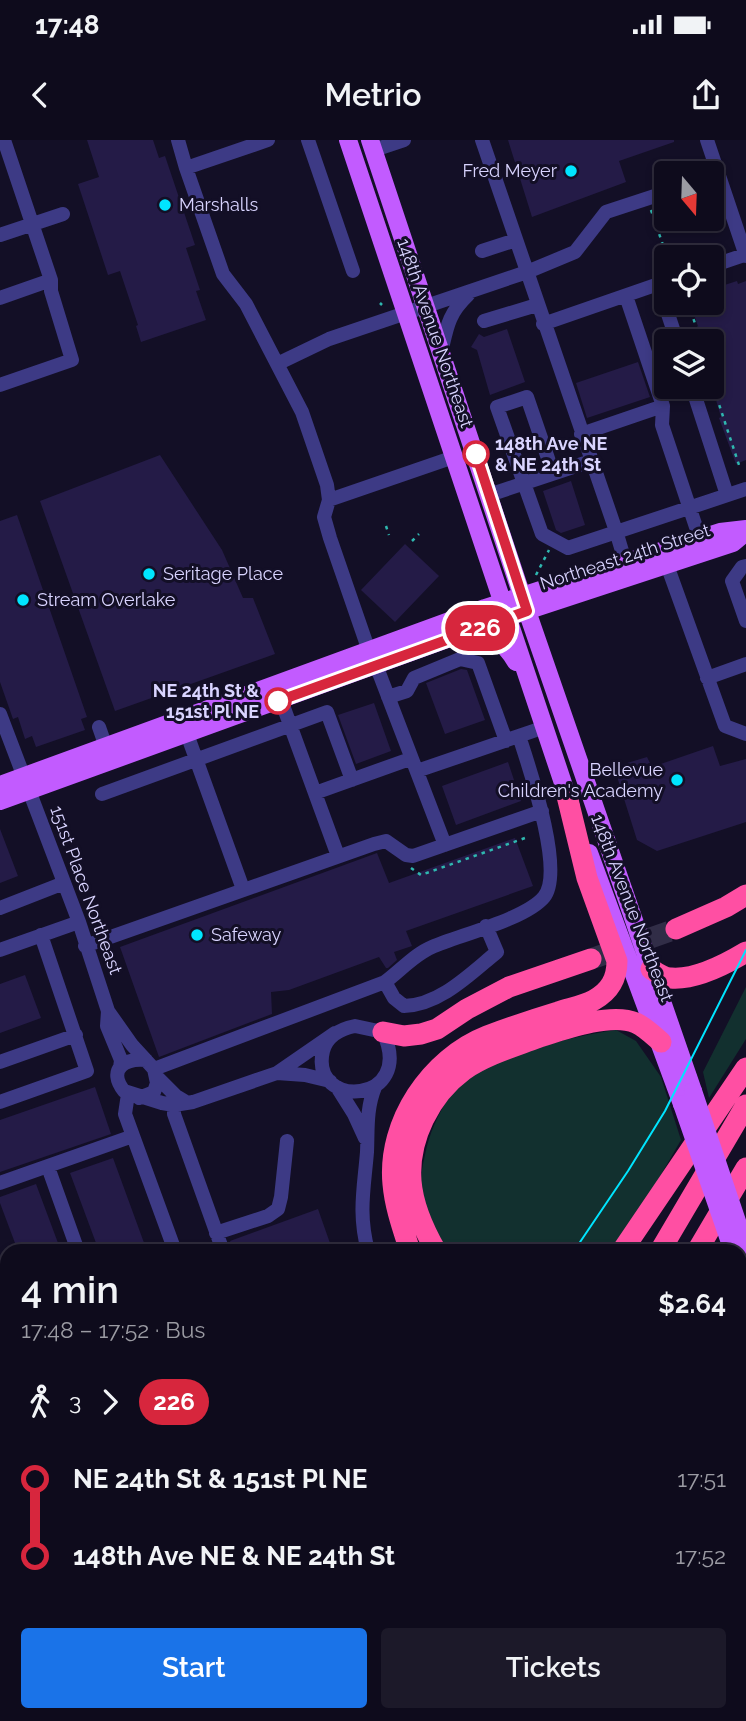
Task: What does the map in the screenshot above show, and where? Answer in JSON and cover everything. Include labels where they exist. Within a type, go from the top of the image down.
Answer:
[{"type":"highway","points":[[408,1244],[396,1207],[393,1167],[399,1138],[412,1102],[424,1084],[451,1056],[472,1043],[499,1031],[594,1000],[614,982],[617,961],[587,878],[567,796]]},
{"type":"highway","points":[[676,929],[746,895]]},
{"type":"highway","points":[[651,969],[661,976],[673,979],[689,976],[746,952]]},
{"type":"highway","points":[[383,1032],[404,1036],[437,1029],[467,1009],[509,987],[591,959]]},
{"type":"highway","points":[[433,1244],[414,1199],[412,1164],[423,1121],[436,1096],[452,1080],[466,1069],[505,1050],[547,1035],[597,1022],[614,1019],[635,1022],[661,1042]]},
{"type":"highway","points":[[627,1244],[746,1068]]},
{"type":"highway","points":[[664,1244],[746,1105]]},
{"type":"highway","points":[[701,1244],[746,1168]]},
{"type":"main road","name":"148th Avenue Northeast","points":[[348,140],[567,796],[661,1042],[688,1097],[744,1244]]},
{"type":"main road","name":"148th Avenue Northeast","points":[[372,145],[524,603],[651,969],[733,1244]]},
{"type":"main road","name":"Northeast 24th Street","points":[[0,785],[27,784],[524,603],[617,565],[720,532],[742,535]]},
{"type":"main road","name":"Northeast 24th Street","points":[[524,603],[610,584],[742,535]]},
{"type":"main road","points":[[610,584],[617,565]]},
{"type":"main road","name":"Northeast 24th Street","points":[[0,801],[27,784],[106,747],[281,700],[372,658],[399,657],[505,609]]},
{"type":"main road","points":[[399,657],[481,639],[496,640],[505,645],[531,687]]},
{"type":"street","points":[[0,385],[72,360],[51,291],[51,281],[4,140]]},
{"type":"street","points":[[178,140],[223,274],[246,304],[302,412],[327,485],[329,500],[324,517],[330,538],[372,658],[444,845]]},
{"type":"street","points":[[186,168],[227,146],[268,140]]},
{"type":"street","points":[[308,140],[353,271]]},
{"type":"street","points":[[372,145],[404,140]]},
{"type":"street","points":[[482,140],[616,531],[622,551],[617,565]]},
{"type":"street","points":[[707,140],[712,161]]},
{"type":"street","points":[[277,365],[330,339],[527,272],[575,252],[606,212],[654,196]]},
{"type":"street","points":[[724,199],[745,255],[724,262]]},
{"type":"street","points":[[0,235],[63,214]]},
{"type":"street","points":[[482,251],[516,240]]},
{"type":"street","points":[[0,298],[51,281]]},
{"type":"street","points":[[543,324],[654,286]]},
{"type":"street","points":[[441,353],[447,326],[455,308],[474,290]]},
{"type":"street","points":[[626,296],[663,406],[662,425],[700,539]]},
{"type":"street","points":[[484,321],[537,304]]},
{"type":"street","points":[[553,473],[527,397],[497,407],[541,534],[568,548],[746,489]]},
{"type":"street","points":[[696,399],[727,495]]},
{"type":"street","points":[[581,434],[663,406]]},
{"type":"street","points":[[329,500],[454,457]]},
{"type":"street","points":[[489,495],[591,461]]},
{"type":"street","points":[[742,535],[744,567],[732,581],[745,617]]},
{"type":"street","points":[[667,565],[725,726],[746,734]]},
{"type":"street","points":[[366,1244],[362,1192],[368,1108],[375,1087],[388,1070],[388,1049],[383,1032],[355,1026],[344,1028],[277,1073],[204,1099],[180,1103],[134,1096],[120,1087],[118,1081],[120,1068],[128,1060],[152,1068],[385,982],[429,948],[527,911],[545,897],[550,882],[542,811],[513,738],[478,663],[460,659],[414,678],[407,691],[388,697]]},
{"type":"street","points":[[707,678],[746,664]]},
{"type":"street","points":[[281,700],[338,856]]},
{"type":"street","points":[[102,794],[327,712],[352,780]]},
{"type":"street","name":"151st Place Northeast","points":[[0,714],[79,922],[108,1011],[180,1103]]},
{"type":"street","points":[[188,725],[195,759],[243,889]]},
{"type":"street","points":[[99,727],[106,747]]},
{"type":"street","points":[[315,793],[352,780],[513,738],[545,727]]},
{"type":"street","points":[[85,946],[386,841],[406,855],[413,856],[542,811]]},
{"type":"street","points":[[0,908],[64,883]]},
{"type":"street","points":[[0,950],[79,922]]},
{"type":"street","points":[[385,982],[394,998],[404,1006],[416,1006],[436,997],[497,952],[486,926]]},
{"type":"street","points":[[0,1102],[87,1070],[41,935]]},
{"type":"street","name":"151st Place Northeast","points":[[108,1011],[107,1026],[121,1060],[120,1068]]},
{"type":"street","points":[[335,1033],[323,1051],[325,1072],[354,1114],[366,1140]]},
{"type":"street","points":[[0,1062],[76,1035]]},
{"type":"street","points":[[134,1096],[154,1092],[152,1068]]},
{"type":"street","points":[[277,1073],[305,1074],[356,1093],[375,1087]]},
{"type":"street","points":[[134,1096],[125,1114],[172,1244]]},
{"type":"street","points":[[180,1103],[174,1114],[220,1244]]},
{"type":"street","points":[[0,1183],[133,1136]]},
{"type":"street","points":[[216,1233],[268,1216],[278,1209],[287,1141]]},
{"type":"street","points":[[48,1167],[76,1244]]},
{"type":"path","points":[[650,207],[663,245]]},
{"type":"path","points":[[718,399],[739,465]]},
{"type":"path","points":[[718,435],[730,431]]},
{"type":"path","points":[[386,526],[389,534]]},
{"type":"path","points":[[412,541],[419,534]]},
{"type":"path","points":[[536,575],[554,541]]},
{"type":"path","points":[[410,867],[421,875],[525,838]]},
{"type":"green space","points":[[746,987],[746,1039],[709,1098],[703,1072]]},
{"type":"green space","points":[[616,1030],[636,1041],[661,1077],[681,1140],[633,1223],[615,1244],[441,1244],[424,1208],[421,1181],[432,1132],[450,1096],[463,1083],[503,1060],[575,1038]]},
{"type":"building","points":[[87,140],[153,140],[159,158],[165,156],[195,245],[186,248],[200,290],[196,291],[206,320],[141,342],[120,271],[108,275],[78,184],[99,177]]},
{"type":"building","name":"Fred Meyer","points":[[508,140],[674,142],[619,161],[626,182],[532,217]]},
{"type":"building","points":[[746,281],[746,460],[736,464],[719,418],[721,417],[716,400],[724,399],[724,329],[699,329],[694,315],[724,315],[724,285]]},
{"type":"building","points":[[507,329],[525,382],[490,395],[477,350],[471,347],[479,334],[484,337]]},
{"type":"building","points":[[638,362],[650,397],[587,418],[576,383]]},
{"type":"building","name":"Seritage Place","points":[[160,455],[222,550],[243,598],[253,598],[275,654],[115,711],[40,501]]},
{"type":"building","points":[[571,481],[585,525],[561,533],[556,530],[543,491]]},
{"type":"building","name":"Stream Overlake","points":[[17,515],[87,717],[81,719],[85,730],[36,747],[32,736],[25,739],[18,717],[13,719],[0,682],[0,521]]},
{"type":"building","points":[[405,544],[439,576],[395,622],[361,590]]},
{"type":"building","points":[[461,669],[467,670],[485,720],[445,734],[426,683]]},
{"type":"building","points":[[374,703],[391,751],[356,764],[338,715]]},
{"type":"building","points":[[713,746],[720,766],[746,759],[746,822],[657,851],[637,840],[614,767],[647,757],[652,767]]},
{"type":"building","points":[[508,762],[521,801],[456,825],[442,786]]},
{"type":"building","points":[[0,829],[18,876],[0,883]]},
{"type":"building","points":[[515,838],[533,886],[406,931],[412,946],[394,952],[397,960],[388,968],[379,957],[289,990],[271,992],[272,1014],[159,1057],[120,947],[377,853],[389,883]]},
{"type":"building","points":[[25,975],[41,1018],[0,1033],[0,984]]},
{"type":"building","points":[[95,1087],[111,1134],[0,1172],[0,1120]]},
{"type":"building","points":[[113,1158],[144,1244],[96,1244],[70,1173]]},
{"type":"building","points":[[36,1184],[58,1244],[15,1244],[0,1197]]},
{"type":"building","points":[[318,1209],[330,1244],[231,1244],[230,1241]]},
{"type":"tunnel","points":[[591,959],[676,929]]},
{"type":"tram line","points":[[579,1244],[665,1111],[746,950]]},
{"type":"bus line","name":"226","points":[[278,701],[527,611],[476,454]]},
{"type":"place","name":"Fred Meyer","points":[[571,171]]},
{"type":"place","name":"Marshalls","points":[[165,205]]},
{"type":"place","name":"148th Ave NE & NE 24th St","points":[[476,454]]},
{"type":"place","name":"Seritage Place","points":[[149,574]]},
{"type":"place","name":"Stream Overlake","points":[[23,600]]},
{"type":"place","name":"NE 24th St & 151st Pl NE","points":[[278,701]]},
{"type":"place","name":"Bellevue Children's Academy","points":[[677,780]]},
{"type":"place","name":"Safeway","points":[[197,935]]}]
